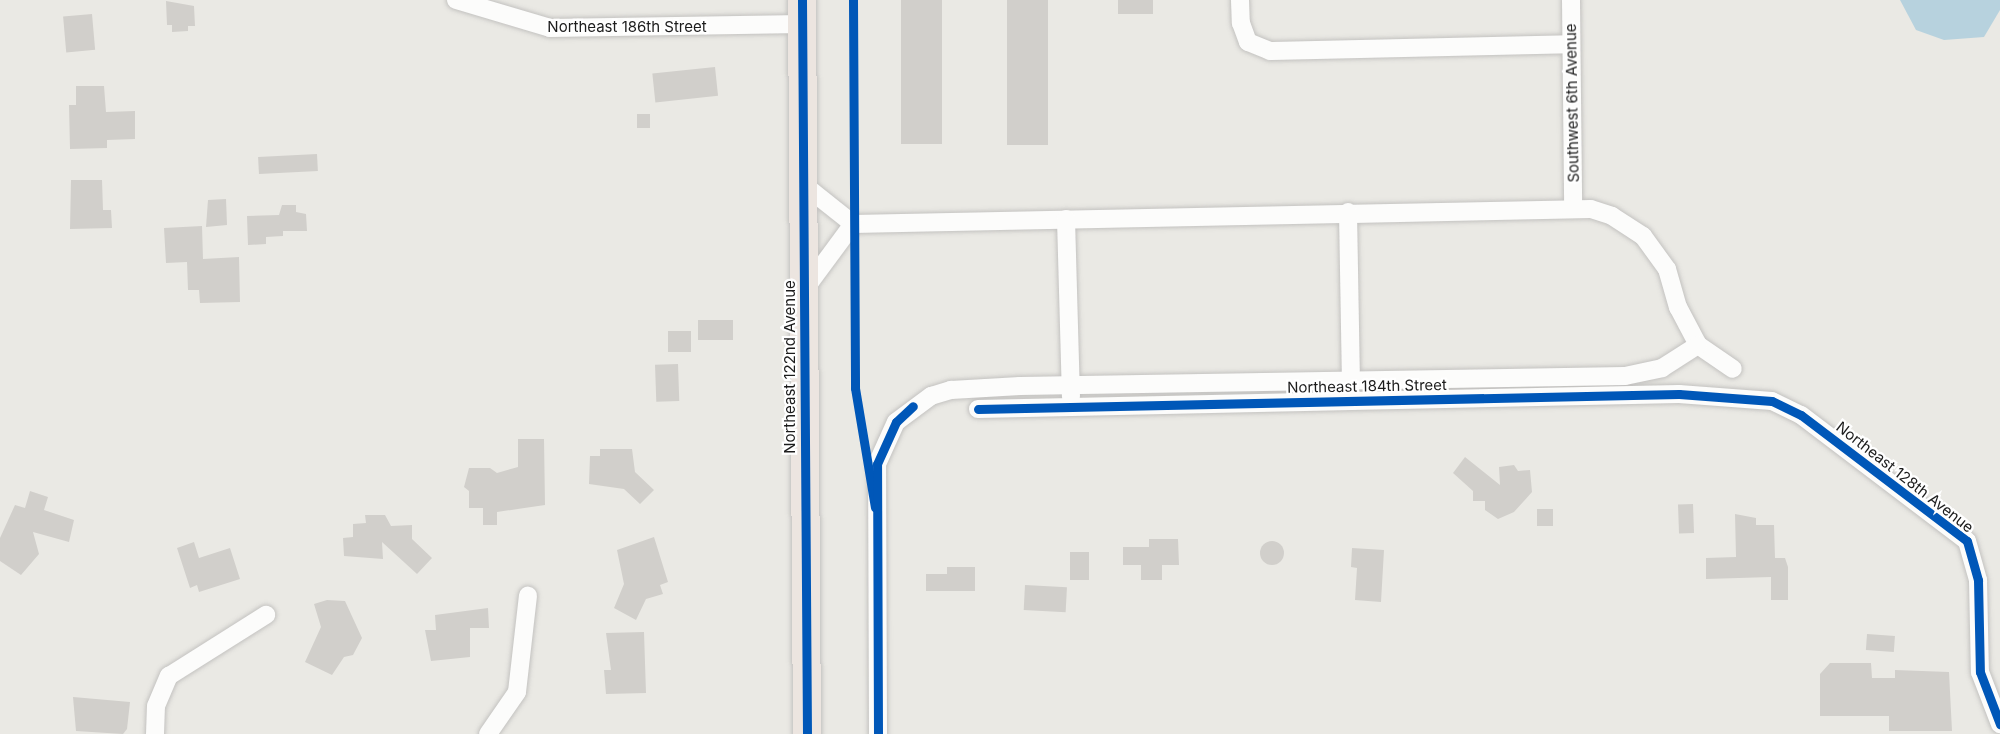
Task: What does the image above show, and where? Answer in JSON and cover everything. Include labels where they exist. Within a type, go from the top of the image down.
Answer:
[{"type":"highway","name":"Northeast 122nd Avenue","points":[[802,12],[807,734]]},
{"type":"street","name":"Northeast 186th Street","points":[[456,0],[550,28],[802,12]]},
{"type":"street","points":[[1240,0],[1241,23],[1248,42],[1270,51],[1571,44]]},
{"type":"street","name":"Southwest 6th Avenue","points":[[1571,0],[1573,206]]},
{"type":"street","points":[[804,184],[853,224],[1573,206],[1612,216],[1643,236],[1667,269],[1678,307],[1698,345],[1733,369]]},
{"type":"street","points":[[1348,212],[1351,381]]},
{"type":"street","points":[[1066,219],[1071,408]]},
{"type":"street","points":[[805,289],[853,224]]},
{"type":"street","name":"Northeast 184th Street","points":[[878,734],[877,464],[896,422],[913,406],[951,390],[1071,384],[1625,375],[1662,368],[1698,345]]},
{"type":"street","name":"Northeast 184th Street","points":[[978,410],[1679,394],[1757,397]]},
{"type":"street","name":"Northeast 128th Avenue","points":[[1757,397],[1801,415],[1966,541],[1978,580],[1980,672],[2000,724]]},
{"type":"street","points":[[488,734],[517,692],[528,596]]},
{"type":"street","points":[[155,734],[156,706],[170,676],[266,615]]},
{"type":"water","points":[[1900,0],[2000,0],[2000,10],[1984,37],[1944,40],[1916,30]]},
{"type":"building","points":[[901,0],[942,0],[942,144],[901,144]]},
{"type":"building","points":[[1007,0],[1048,0],[1048,145],[1007,145]]},
{"type":"building","points":[[1118,0],[1153,0],[1153,14],[1118,14]]},
{"type":"building","points":[[166,1],[194,6],[195,26],[188,26],[188,31],[172,32],[172,25],[167,25]]},
{"type":"building","points":[[92,14],[95,50],[66,52],[63,17]]},
{"type":"building","points":[[715,67],[718,96],[655,102],[652,74]]},
{"type":"building","points":[[76,86],[104,86],[106,112],[135,111],[135,139],[107,140],[107,148],[70,149],[69,105],[76,105]]},
{"type":"building","points":[[637,114],[650,114],[650,128],[637,128]]},
{"type":"building","points":[[317,154],[318,171],[259,174],[258,157]]},
{"type":"building","points":[[71,180],[102,180],[103,210],[111,210],[112,228],[70,229]]},
{"type":"building","points":[[226,199],[227,225],[206,227],[208,200]]},
{"type":"building","points":[[282,205],[296,205],[296,212],[306,214],[307,231],[283,231],[283,236],[266,237],[266,244],[248,245],[247,216],[279,215]]},
{"type":"building","points":[[202,226],[203,259],[239,257],[240,302],[200,303],[199,290],[188,290],[187,262],[166,263],[164,228]]},
{"type":"building","points":[[698,320],[733,320],[733,340],[698,340]]},
{"type":"building","points":[[668,331],[691,331],[691,352],[668,352]]},
{"type":"building","points":[[678,364],[679,401],[656,402],[655,365]]},
{"type":"building","points":[[518,439],[544,439],[545,505],[497,512],[497,525],[483,525],[483,508],[469,508],[469,491],[464,487],[469,468],[490,468],[497,473],[518,467]]},
{"type":"building","points":[[600,449],[632,449],[635,472],[654,490],[640,504],[624,489],[589,484],[590,456],[600,456]]},
{"type":"building","points":[[1465,457],[1500,485],[1499,467],[1514,465],[1518,471],[1530,470],[1532,492],[1514,512],[1498,519],[1485,510],[1485,501],[1473,501],[1473,491],[1453,473]]},
{"type":"building","points":[[30,491],[48,497],[44,510],[74,520],[69,542],[33,532],[39,554],[21,575],[0,561],[0,538],[15,505],[25,508]]},
{"type":"building","points":[[1693,504],[1694,533],[1679,534],[1678,505]]},
{"type":"building","points":[[1537,509],[1553,509],[1553,526],[1537,526]]},
{"type":"building","points":[[1735,514],[1756,518],[1756,525],[1774,525],[1775,558],[1785,558],[1788,567],[1788,600],[1771,600],[1771,577],[1706,579],[1706,558],[1736,557]]},
{"type":"building","points":[[365,515],[385,515],[391,526],[412,525],[412,539],[432,558],[417,574],[382,542],[383,559],[344,556],[343,538],[353,537],[353,524],[366,523]]},
{"type":"building","points":[[654,537],[668,582],[660,585],[663,594],[646,599],[636,620],[614,608],[624,584],[617,550]]},
{"type":"building","points":[[1149,539],[1178,539],[1179,565],[1162,565],[1162,580],[1141,580],[1141,565],[1123,565],[1123,547],[1149,547]]},
{"type":"building","points":[[1272,541],[1277,542],[1283,548],[1283,558],[1277,564],[1272,565],[1267,564],[1261,558],[1260,553],[1261,548],[1267,542]]},
{"type":"building","points":[[194,542],[199,558],[230,548],[240,579],[199,592],[197,585],[190,588],[177,548]]},
{"type":"building","points":[[1352,548],[1384,550],[1381,602],[1355,600],[1357,568],[1351,567]]},
{"type":"building","points":[[1070,552],[1089,552],[1089,580],[1070,580]]},
{"type":"building","points":[[947,567],[975,567],[975,591],[926,591],[926,574],[947,574]]},
{"type":"building","points":[[1025,585],[1067,587],[1066,612],[1024,610]]},
{"type":"building","points":[[327,600],[345,601],[362,638],[353,655],[344,657],[332,675],[305,662],[321,627],[314,604]]},
{"type":"building","points":[[488,608],[489,628],[470,628],[470,657],[431,661],[425,630],[436,630],[435,615]]},
{"type":"building","points":[[644,632],[646,693],[606,694],[604,670],[611,670],[606,633]]},
{"type":"building","points":[[1867,634],[1895,636],[1894,652],[1866,650]]},
{"type":"building","points":[[1830,663],[1871,663],[1872,678],[1895,678],[1895,670],[1949,672],[1952,731],[1889,731],[1889,716],[1820,716],[1820,674]]},
{"type":"building","points":[[73,697],[130,702],[127,729],[123,734],[76,731]]},
{"type":"cycle path","points":[[802,0],[807,734]]},
{"type":"cycle path","points":[[853,0],[855,388],[875,507]]},
{"type":"cycle path","points":[[978,409],[1679,394],[1772,401],[1801,415],[1967,541],[1978,580],[1980,672],[2000,724]]},
{"type":"cycle path","points":[[878,734],[877,464],[896,422],[913,406]]}]
